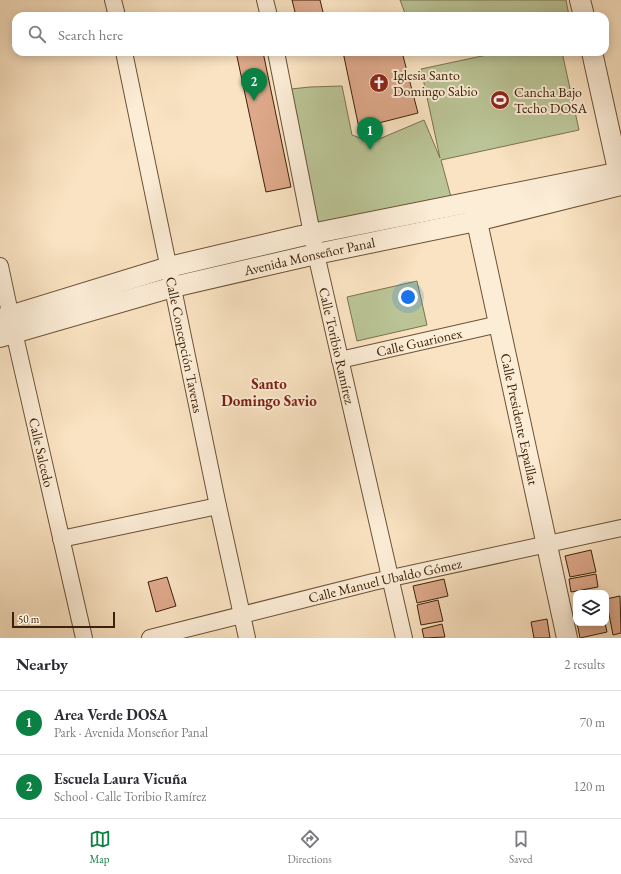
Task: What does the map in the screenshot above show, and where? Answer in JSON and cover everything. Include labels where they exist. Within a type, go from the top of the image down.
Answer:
[{"type":"street","points":[[113,0],[116,12]]},
{"type":"street","points":[[265,0],[268,12]]},
{"type":"street","points":[[580,0],[583,12]]},
{"type":"street","name":"Calle Concepción Taveras","points":[[125,56],[218,506],[247,638]]},
{"type":"street","name":"Calle Toribio Ramírez","points":[[277,56],[316,254],[404,638]]},
{"type":"street","points":[[593,56],[620,178]]},
{"type":"street","name":"Avenida Monseñor Panal","points":[[6,326],[169,268],[312,234],[472,200],[620,178]]},
{"type":"street","name":"Avenida Monseñor Panal","points":[[6,326],[316,254],[476,221],[620,178]]},
{"type":"street","name":"Calle Presidente Espaillat","points":[[472,200],[567,638]]},
{"type":"street","name":"Calle Salcedo","points":[[0,266],[6,326],[61,539],[84,638]]},
{"type":"street","name":"Calle Guarionex","points":[[340,360],[499,324]]},
{"type":"street","points":[[61,539],[218,506]]},
{"type":"street","name":"Calle Manuel Ubaldo Gómez","points":[[150,638],[242,614],[390,579],[621,528]]},
{"type":"green space","points":[[400,0],[566,0],[568,12],[404,12]]},
{"type":"green space","points":[[482,56],[563,56],[579,130],[441,160],[451,197],[323,225],[317,221],[291,89],[342,86],[352,135],[368,141],[379,139],[424,120],[440,158],[421,69]]},
{"type":"green space","points":[[417,281],[427,325],[357,341],[347,297]]},
{"type":"building","points":[[292,0],[320,0],[323,12],[295,12]]},
{"type":"building","points":[[237,56],[264,56],[291,187],[266,192]]},
{"type":"building","name":"Iglesia Santo Domingo Sabio","points":[[344,56],[403,56],[418,113],[359,128]]},
{"type":"building","points":[[591,550],[596,572],[570,577],[565,556]]},
{"type":"building","points":[[596,574],[598,587],[573,590],[571,592],[569,579]]},
{"type":"building","points":[[167,577],[176,606],[156,612],[148,582]]},
{"type":"building","points":[[444,579],[448,596],[417,603],[413,586]]},
{"type":"building","points":[[620,596],[621,633],[613,635],[609,614],[609,598]]},
{"type":"building","points":[[438,600],[443,621],[421,625],[417,605]]},
{"type":"building","points":[[547,619],[550,638],[534,638],[531,622]]},
{"type":"building","points":[[442,624],[445,637],[424,638],[422,629]]},
{"type":"building","points":[[578,626],[606,626],[607,632],[580,638]]},
{"type":"place","name":"Iglesia Santo Domingo Sabio","points":[[379,83]]},
{"type":"place","name":"Cancha Bajo Techo DOSA","points":[[500,100]]},
{"type":"place","name":"Escuela Laura Vicuña","points":[[254,101]]},
{"type":"place","name":"Area Verde DOSA","points":[[370,150]]},
{"type":"district","name":"Santo Domingo Savio","points":[[269,392]]}]
